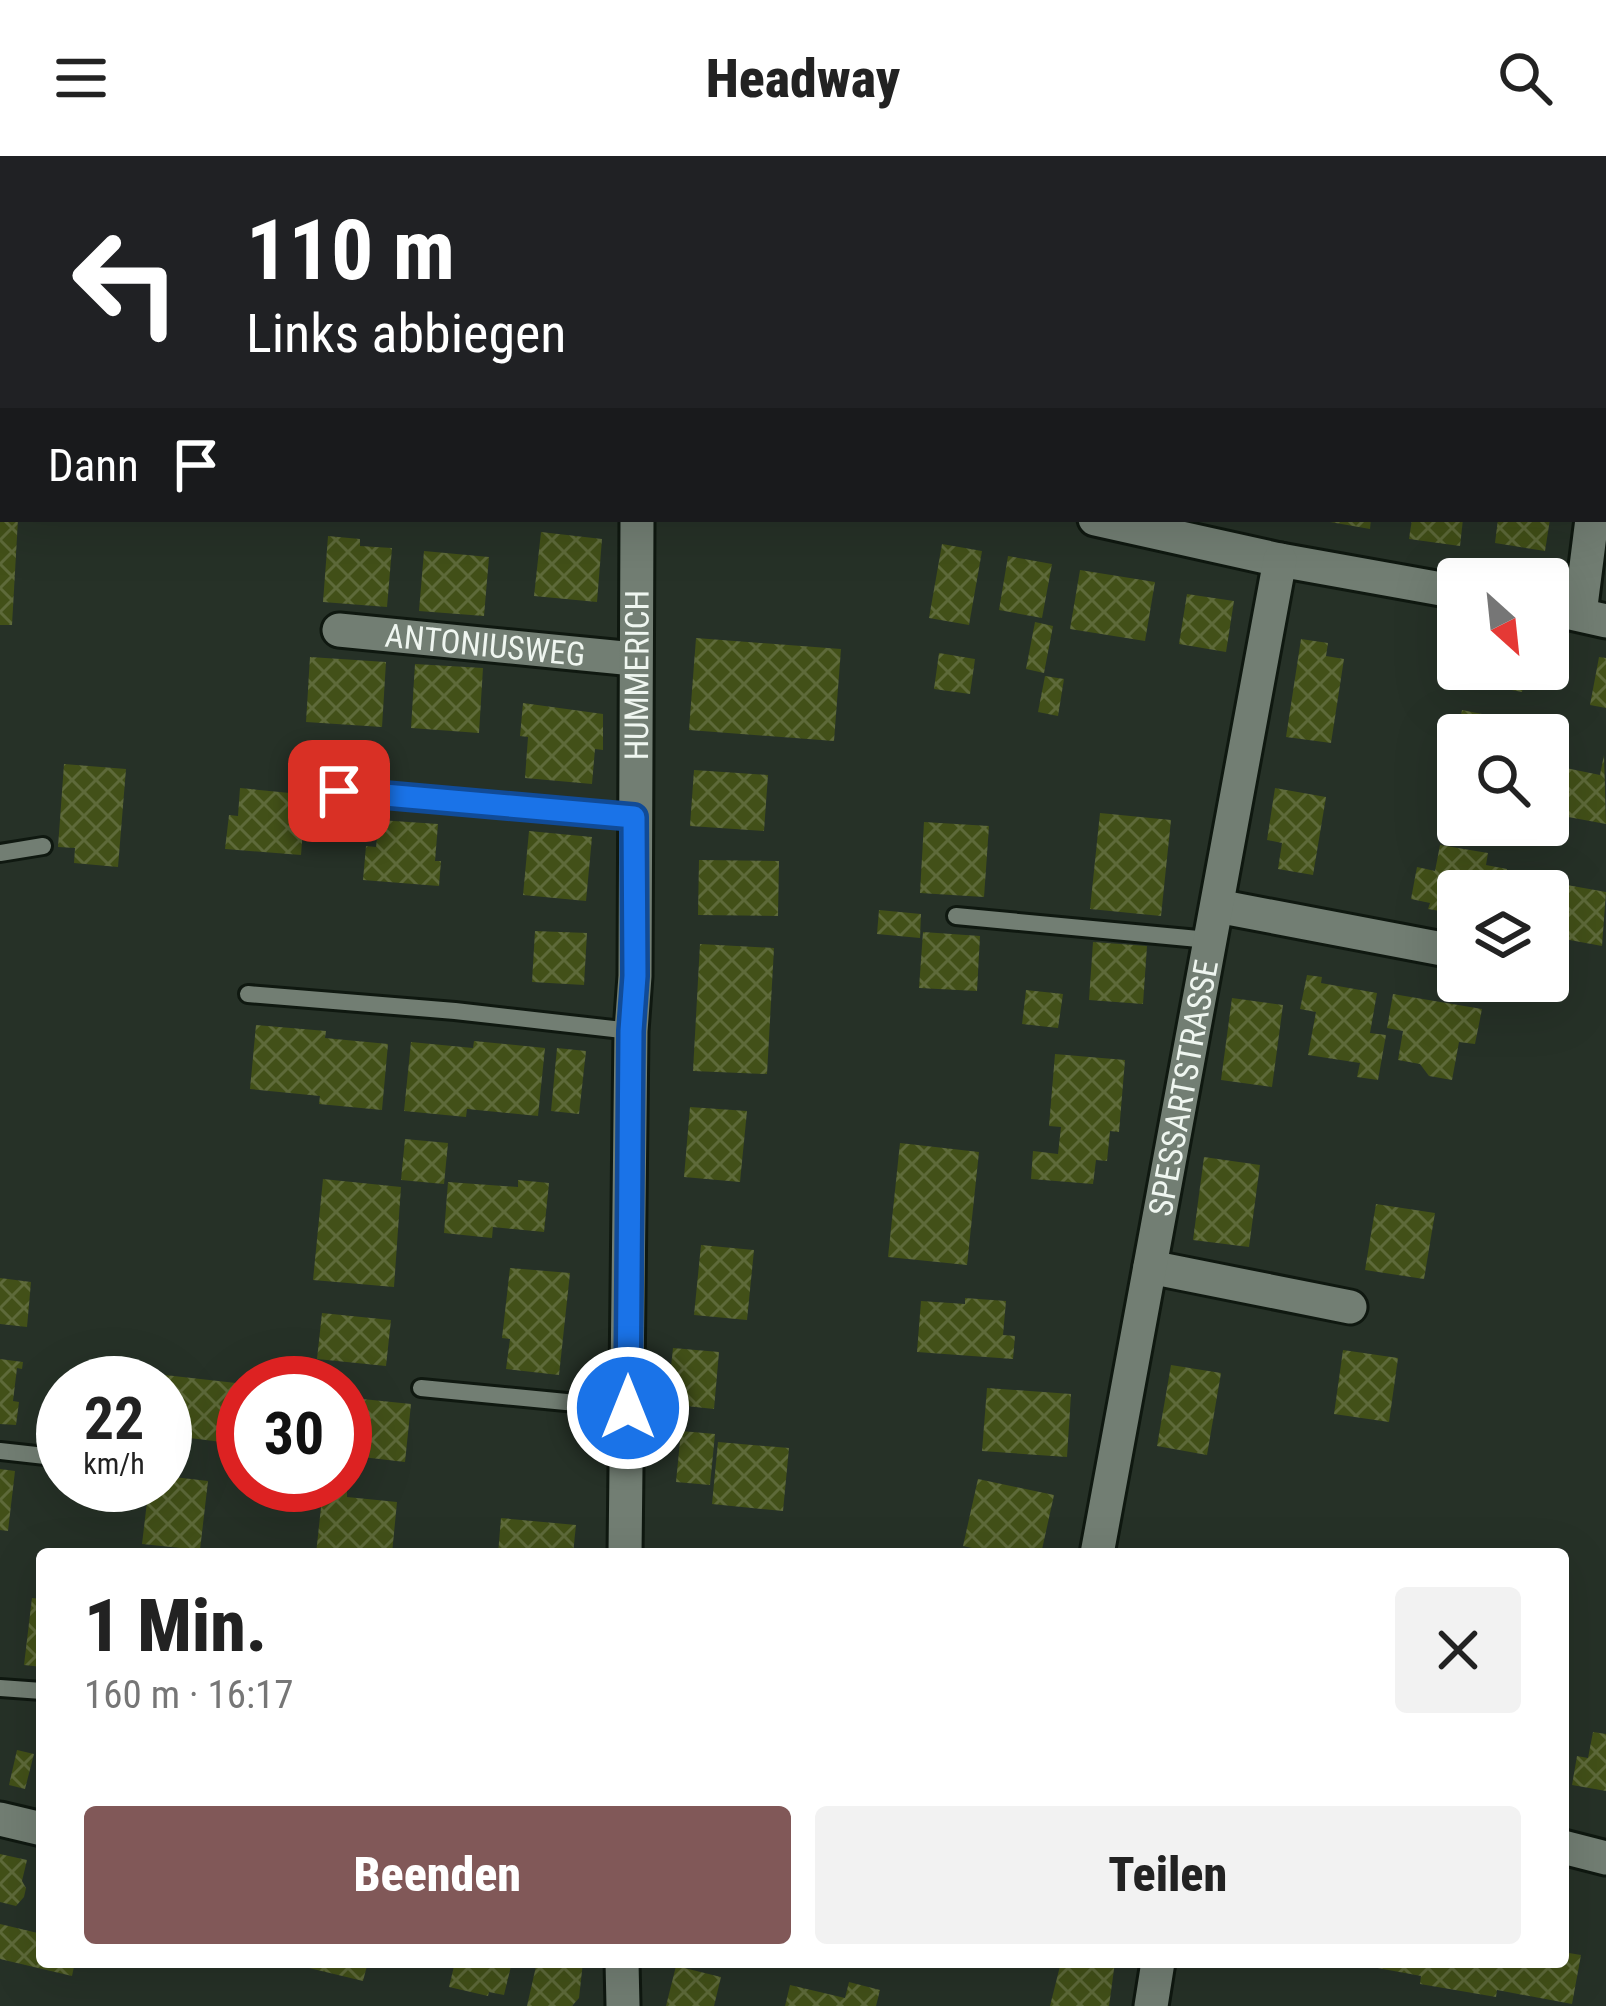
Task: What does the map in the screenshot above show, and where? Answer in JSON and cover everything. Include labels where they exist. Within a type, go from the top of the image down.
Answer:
[{"type":"street","name":"HUMMERICH","points":[[625,1548],[637,522]]},
{"type":"street","points":[[1109,522],[1437,588]]},
{"type":"street","points":[[1578,614],[1592,522]]},
{"type":"street","name":"SPESSARTSTRASSE","points":[[1098,1548],[1280,560]]},
{"type":"street","name":"ANTONIUSWEG","points":[[339,630],[634,659]]},
{"type":"street","points":[[1217,906],[1437,948]]},
{"type":"street","points":[[1150,1268],[1350,1306]]},
{"type":"street","points":[[0,1819],[36,1827]]},
{"type":"street","points":[[1569,1849],[1606,1858]]},
{"type":"street","points":[[622,1968],[623,2006]]},
{"type":"street","points":[[1151,2006],[1157,1968]]},
{"type":"lane","points":[[339,791],[634,817]]},
{"type":"lane","points":[[0,853],[43,846]]},
{"type":"lane","points":[[956,916],[1209,940]]},
{"type":"lane","points":[[248,994],[631,1031]]},
{"type":"lane","points":[[421,1388],[628,1408]]},
{"type":"lane","points":[[0,1451],[36,1454]]},
{"type":"lane","points":[[0,1688],[36,1691]]},
{"type":"building","points":[[0,522],[18,522],[12,625],[0,625]]},
{"type":"building","points":[[1330,522],[1371,522],[1370,529]]},
{"type":"building","points":[[1412,522],[1463,522],[1460,546],[1409,539]]},
{"type":"building","points":[[1498,522],[1550,522],[1545,551],[1495,543]]},
{"type":"building","points":[[541,532],[602,539],[597,602],[534,596]]},
{"type":"building","points":[[328,536],[360,539],[360,546],[392,548],[387,607],[323,602]]},
{"type":"building","points":[[942,544],[982,551],[969,625],[929,618]]},
{"type":"building","points":[[424,551],[489,557],[484,616],[419,611]]},
{"type":"building","points":[[1008,556],[1052,564],[1042,618],[999,610]]},
{"type":"building","points":[[1080,570],[1155,582],[1145,641],[1070,629]]},
{"type":"building","points":[[1187,594],[1234,601],[1226,652],[1179,644]]},
{"type":"building","points":[[1035,622],[1053,626],[1044,673],[1026,669]]},
{"type":"building","points":[[696,638],[841,649],[834,741],[689,730]]},
{"type":"building","points":[[1301,639],[1328,643],[1326,656],[1344,659],[1331,743],[1286,737]]},
{"type":"building","points":[[939,653],[975,659],[970,694],[934,689]]},
{"type":"building","points":[[310,657],[386,662],[382,727],[306,722]]},
{"type":"building","points":[[1599,657],[1606,658],[1606,708],[1590,705]]},
{"type":"building","points":[[415,664],[483,668],[479,733],[411,728]]},
{"type":"building","points":[[1045,676],[1064,679],[1058,716],[1038,712]]},
{"type":"building","points":[[523,703],[603,714],[603,750],[595,749],[592,784],[525,778],[528,737],[520,736]]},
{"type":"building","points":[[1604,755],[1606,824],[1569,817],[1569,769],[1600,775]]},
{"type":"building","points":[[64,764],[126,769],[118,867],[74,863],[75,848],[58,847]]},
{"type":"building","points":[[694,770],[768,775],[764,831],[690,826]]},
{"type":"building","points":[[240,788],[300,794],[301,855],[225,849],[229,815],[238,816]]},
{"type":"building","points":[[1275,788],[1326,797],[1313,875],[1278,869],[1282,843],[1267,840]]},
{"type":"building","points":[[1100,813],[1171,820],[1161,916],[1090,909]]},
{"type":"building","points":[[379,820],[438,824],[439,886],[363,880],[366,846],[376,847]]},
{"type":"building","points":[[924,822],[989,826],[984,897],[920,893]]},
{"type":"building","points":[[529,831],[592,837],[586,901],[523,895]]},
{"type":"building","points":[[1440,846],[1488,853],[1486,865],[1507,869],[1437,870],[1437,910],[1428,909],[1430,903],[1411,899],[1417,867],[1435,871]]},
{"type":"building","points":[[699,860],[779,861],[778,916],[698,915]]},
{"type":"building","points":[[1569,885],[1606,892],[1602,946],[1569,940]]},
{"type":"building","points":[[879,910],[921,914],[920,938],[877,934]]},
{"type":"building","points":[[535,931],[587,933],[584,985],[532,982]]},
{"type":"building","points":[[923,932],[980,936],[977,991],[919,988]]},
{"type":"building","points":[[1093,942],[1147,946],[1143,1004],[1089,1000]]},
{"type":"building","points":[[700,944],[774,948],[767,1074],[693,1071]]},
{"type":"building","points":[[1307,975],[1322,977],[1321,983],[1377,993],[1370,1033],[1386,1035],[1378,1080],[1357,1077],[1360,1063],[1308,1055],[1316,1012],[1300,1009]]},
{"type":"building","points":[[1026,990],[1063,994],[1058,1028],[1022,1024]]},
{"type":"building","points":[[1393,994],[1482,1009],[1475,1044],[1459,1042],[1452,1080],[1429,1076],[1420,1064],[1398,1060],[1403,1031],[1387,1028]]},
{"type":"building","points":[[1232,998],[1283,1005],[1272,1087],[1221,1080]]},
{"type":"building","points":[[256,1025],[326,1031],[325,1038],[388,1044],[382,1110],[319,1104],[320,1096],[250,1089]]},
{"type":"building","points":[[474,1041],[545,1048],[538,1116],[467,1109],[466,1117],[404,1111],[411,1042],[473,1048]]},
{"type":"building","points":[[557,1048],[586,1051],[579,1114],[551,1111]]},
{"type":"building","points":[[1055,1054],[1125,1060],[1119,1132],[1110,1131],[1107,1161],[1096,1160],[1093,1184],[1031,1179],[1033,1151],[1058,1154],[1061,1127],[1049,1126]]},
{"type":"building","points":[[690,1107],[747,1111],[740,1182],[684,1177]]},
{"type":"building","points":[[405,1139],[448,1143],[444,1184],[401,1180]]},
{"type":"building","points":[[900,1143],[979,1152],[967,1265],[888,1257]]},
{"type":"building","points":[[1204,1157],[1260,1165],[1249,1247],[1193,1240]]},
{"type":"building","points":[[323,1179],[401,1187],[394,1287],[313,1280]]},
{"type":"building","points":[[518,1180],[549,1183],[544,1232],[493,1227],[492,1238],[444,1233],[448,1182],[518,1187]]},
{"type":"building","points":[[1376,1204],[1435,1213],[1424,1279],[1365,1270]]},
{"type":"building","points":[[701,1245],[754,1250],[747,1320],[694,1315]]},
{"type":"building","points":[[510,1268],[570,1273],[559,1375],[506,1369],[510,1339],[502,1338]]},
{"type":"building","points":[[0,1278],[31,1282],[27,1327],[0,1324]]},
{"type":"building","points":[[965,1298],[1006,1301],[1003,1335],[1015,1336],[1013,1359],[917,1352],[921,1301],[965,1304]]},
{"type":"building","points":[[322,1313],[391,1320],[386,1366],[372,1365],[372,1356],[317,1356]]},
{"type":"building","points":[[673,1348],[719,1352],[714,1409],[667,1404]]},
{"type":"building","points":[[1343,1350],[1398,1358],[1389,1422],[1334,1414]]},
{"type":"building","points":[[0,1359],[23,1362],[22,1369],[17,1368],[13,1401],[19,1402],[16,1425],[0,1424]]},
{"type":"building","points":[[1171,1365],[1221,1373],[1207,1455],[1157,1446]]},
{"type":"building","points":[[192,1378],[216,1381],[216,1441],[192,1438]]},
{"type":"building","points":[[987,1388],[1071,1394],[1067,1457],[982,1451]]},
{"type":"building","points":[[372,1400],[411,1404],[405,1462],[372,1458]]},
{"type":"building","points":[[681,1431],[715,1434],[710,1485],[676,1482]]},
{"type":"building","points":[[718,1442],[789,1448],[783,1511],[712,1504]]},
{"type":"building","points":[[0,1469],[15,1471],[8,1531],[0,1530]]},
{"type":"building","points":[[192,1479],[208,1481],[200,1548],[142,1544],[146,1512],[192,1512]]},
{"type":"building","points":[[978,1479],[1054,1495],[1042,1548],[963,1546]]},
{"type":"building","points":[[372,1500],[397,1502],[393,1548],[317,1548],[320,1512],[372,1512]]},
{"type":"building","points":[[501,1518],[576,1525],[574,1548],[498,1548]]},
{"type":"building","points":[[32,1598],[36,1598],[36,1666],[24,1665]]},
{"type":"building","points":[[1593,1732],[1606,1734],[1606,1791],[1572,1785],[1577,1756],[1588,1758]]},
{"type":"building","points":[[17,1750],[34,1754],[25,1789],[9,1785]]},
{"type":"building","points":[[0,1854],[27,1860],[24,1897],[16,1906],[0,1902]]},
{"type":"building","points":[[0,1924],[36,1933],[36,1968],[0,1959]]},
{"type":"building","points":[[1569,1953],[1581,1955],[1572,2004],[1497,1990],[1496,1997],[1420,1984],[1421,1976],[1378,1968],[1569,1968]]},
{"type":"building","points":[[38,1968],[74,1968],[72,1976]]},
{"type":"building","points":[[309,1968],[366,1968],[363,1981]]},
{"type":"building","points":[[454,1968],[511,1968],[504,1995],[449,1987]]},
{"type":"building","points":[[536,1968],[582,1968],[579,1998],[572,2006],[527,2006]]},
{"type":"building","points":[[676,1968],[721,1977],[714,2006],[666,2006]]},
{"type":"building","points":[[1060,1968],[1114,1968],[1109,2006],[1050,2006]]},
{"type":"building","points":[[849,1982],[880,1990],[876,2006],[785,2006],[790,1985],[845,1998]]},
{"type":"route","points":[[339,791],[634,817],[628,1408]]}]
